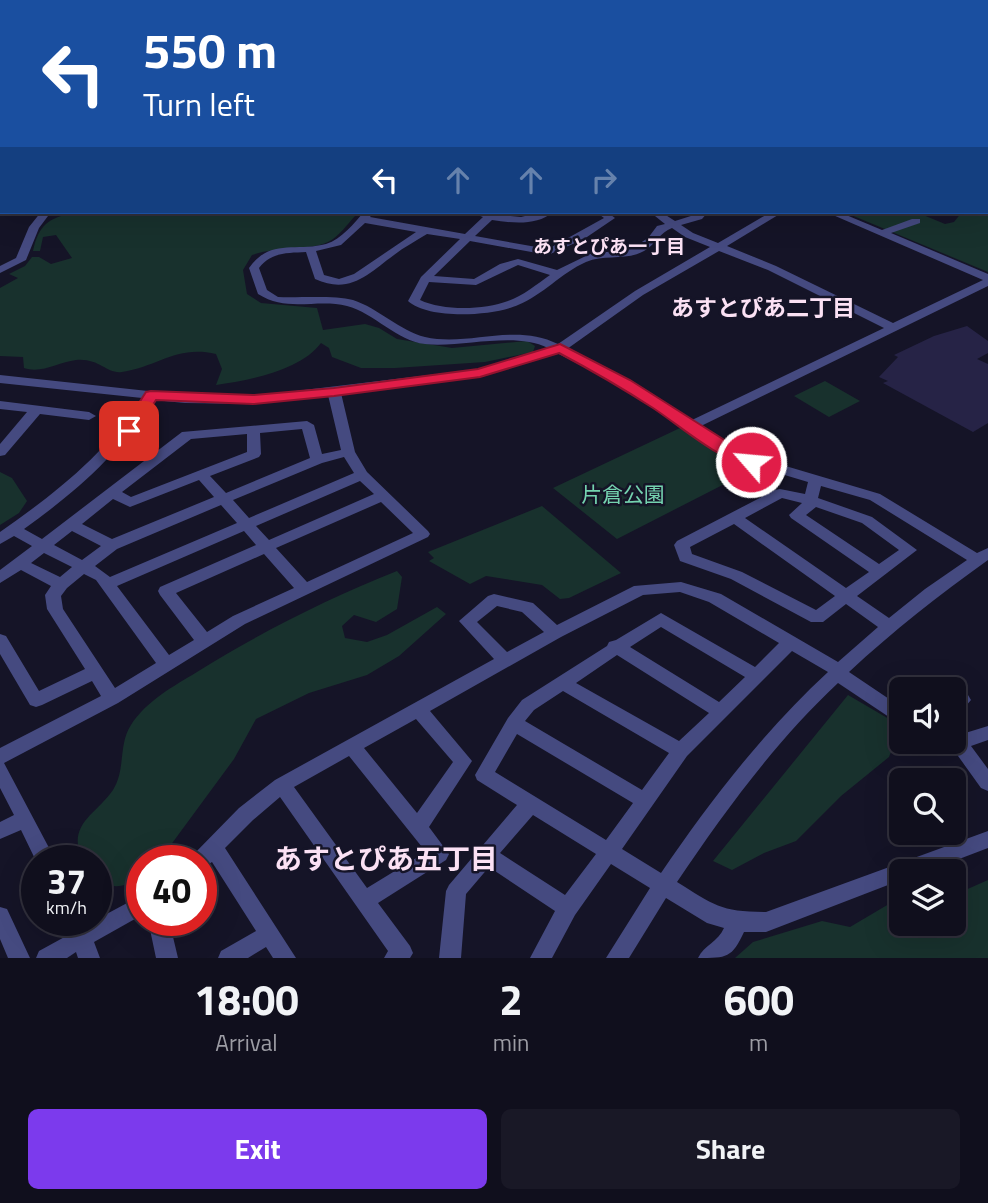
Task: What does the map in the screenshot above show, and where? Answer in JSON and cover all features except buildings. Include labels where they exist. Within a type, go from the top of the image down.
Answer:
[{"type":"street","points":[[0,270],[21,260],[34,227],[44,214]]},
{"type":"street","points":[[482,214],[528,219],[542,214]]},
{"type":"street","points":[[604,214],[610,218],[606,224],[579,235],[555,251],[425,230],[366,216],[337,243],[277,252],[256,263],[254,268],[266,297],[289,303],[350,303],[421,340],[530,337],[560,348],[625,383],[751,462],[858,491],[982,556],[888,626],[796,712],[715,809],[661,886],[617,958]]},
{"type":"street","points":[[657,214],[670,225],[772,268],[893,328]]},
{"type":"street","points":[[490,216],[425,279],[414,301],[428,309],[444,310],[510,305],[587,258],[632,253],[655,241],[658,230],[701,214]]},
{"type":"street","points":[[3,383],[151,396],[253,400],[480,373],[560,348],[639,293],[775,214]]},
{"type":"street","points":[[836,214],[885,232],[988,280]]},
{"type":"street","points":[[885,232],[916,221]]},
{"type":"street","points":[[310,249],[319,276],[331,281],[347,279],[366,274],[425,230]]},
{"type":"street","points":[[425,279],[476,282],[517,262],[559,274]]},
{"type":"street","points":[[690,426],[988,280]]},
{"type":"street","points":[[0,757],[112,698],[203,639],[423,534],[362,475],[348,452],[334,392]]},
{"type":"street","points":[[6,535],[92,471],[120,443],[151,396]]},
{"type":"street","points":[[0,405],[89,416]]},
{"type":"street","points":[[0,452],[36,410]]},
{"type":"street","points":[[0,578],[114,494],[187,435],[307,425],[317,460]]},
{"type":"street","points":[[114,494],[130,502],[254,454],[253,429]]},
{"type":"street","points":[[112,698],[55,609],[53,595],[61,584],[112,545],[317,460],[348,452]]},
{"type":"street","points":[[202,475],[304,589]]},
{"type":"street","points":[[107,584],[362,475]]},
{"type":"street","points":[[816,480],[809,507],[796,515],[878,571]]},
{"type":"street","points":[[780,494],[810,500],[867,520],[909,550],[843,596],[817,618],[742,576],[716,564],[685,557],[682,545],[780,494]]},
{"type":"street","points":[[203,639],[166,592],[382,496]]},
{"type":"street","points":[[736,518],[888,626]]},
{"type":"street","points":[[71,525],[112,545]]},
{"type":"street","points":[[6,535],[43,545],[84,566],[107,584],[166,663]]},
{"type":"street","points":[[19,563],[61,584]]},
{"type":"street","points":[[216,845],[246,814],[282,785],[555,633],[640,590],[681,587],[715,598],[838,670],[846,681],[889,708]]},
{"type":"street","points":[[506,661],[467,621],[494,600],[527,607],[555,633]]},
{"type":"street","points":[[755,675],[661,619],[615,646],[564,684],[528,705],[514,723],[484,775],[609,850],[661,886],[714,916],[737,922],[766,922],[988,839]]},
{"type":"street","points":[[0,640],[36,700],[95,672]]},
{"type":"street","points":[[541,958],[568,908],[643,800],[681,751],[791,642]]},
{"type":"street","points":[[615,646],[720,711]]},
{"type":"street","points":[[564,684],[681,751]]},
{"type":"street","points":[[418,828],[463,761],[419,710]]},
{"type":"street","points":[[514,723],[643,800]]},
{"type":"street","points":[[966,738],[988,733]]},
{"type":"street","points":[[352,747],[439,854],[364,901]]},
{"type":"street","points":[[966,753],[988,783]]},
{"type":"street","points":[[0,769],[38,845]]},
{"type":"street","points":[[282,785],[402,953],[395,958]]},
{"type":"street","points":[[450,958],[456,891],[530,804]]},
{"type":"street","points":[[0,831],[25,819]]},
{"type":"street","points":[[487,855],[568,908]]},
{"type":"street","points":[[217,867],[285,958]]},
{"type":"street","points":[[0,916],[19,958]]},
{"type":"street","points":[[709,958],[728,944],[737,922]]},
{"type":"street","points":[[229,958],[269,934]]},
{"type":"street","points":[[47,958],[72,936]]},
{"type":"street","points":[[82,936],[89,958]]},
{"type":"street","points":[[162,936],[167,958]]},
{"type":"green space","points":[[67,214],[355,214],[340,233],[328,242],[312,247],[272,250],[252,255],[243,270],[247,294],[261,303],[317,308],[323,330],[365,324],[379,328],[397,339],[452,348],[527,341],[535,346],[533,352],[485,362],[361,368],[332,357],[329,348],[321,343],[300,361],[273,373],[216,385],[222,369],[216,354],[202,352],[178,354],[122,372],[111,371],[97,363],[84,360],[69,361],[37,370],[24,368],[23,357],[0,356],[0,288],[18,278],[9,274],[25,266],[32,257],[39,257],[51,264],[72,258],[56,235],[43,237],[40,251],[33,251],[38,234],[46,224]]},
{"type":"green space","points":[[849,214],[921,214],[945,224],[954,222],[960,214],[988,214],[988,272]]},
{"type":"green space","points":[[825,381],[860,401],[829,417],[794,396]]},
{"type":"green space","name":"片倉公園","points":[[680,428],[746,473],[617,539],[553,488]]},
{"type":"green space","points":[[0,472],[12,478],[27,501],[19,513],[0,525]]},
{"type":"green space","points":[[542,506],[621,573],[569,598],[560,599],[542,585],[486,576],[470,584],[429,561],[434,558],[428,552]]},
{"type":"green space","points":[[397,571],[402,577],[397,609],[376,622],[354,615],[342,626],[345,638],[367,642],[387,635],[437,607],[446,614],[399,656],[367,675],[309,693],[256,719],[234,759],[171,845],[126,845],[126,885],[112,886],[112,845],[78,845],[78,838],[85,821],[106,799],[117,782],[127,733],[137,716],[161,695],[221,657],[345,593]]},
{"type":"green space","points":[[848,695],[889,719],[889,757],[841,796],[796,841],[764,853],[732,870],[713,861]]},
{"type":"green space","points":[[988,880],[988,958],[735,958],[753,942],[822,921],[850,927],[889,904],[889,936],[966,936],[966,890]]},
{"type":"district","name":"あすとぴあ一丁目","points":[[609,246]]},
{"type":"district","name":"あすとぴあ二丁目","points":[[763,308]]},
{"type":"district","name":"あすとぴあ五丁目","points":[[386,859]]},
{"type":"route","points":[[129,431],[151,396],[253,400],[334,392],[480,373],[560,348],[625,383],[721,446],[751,462]]}]
